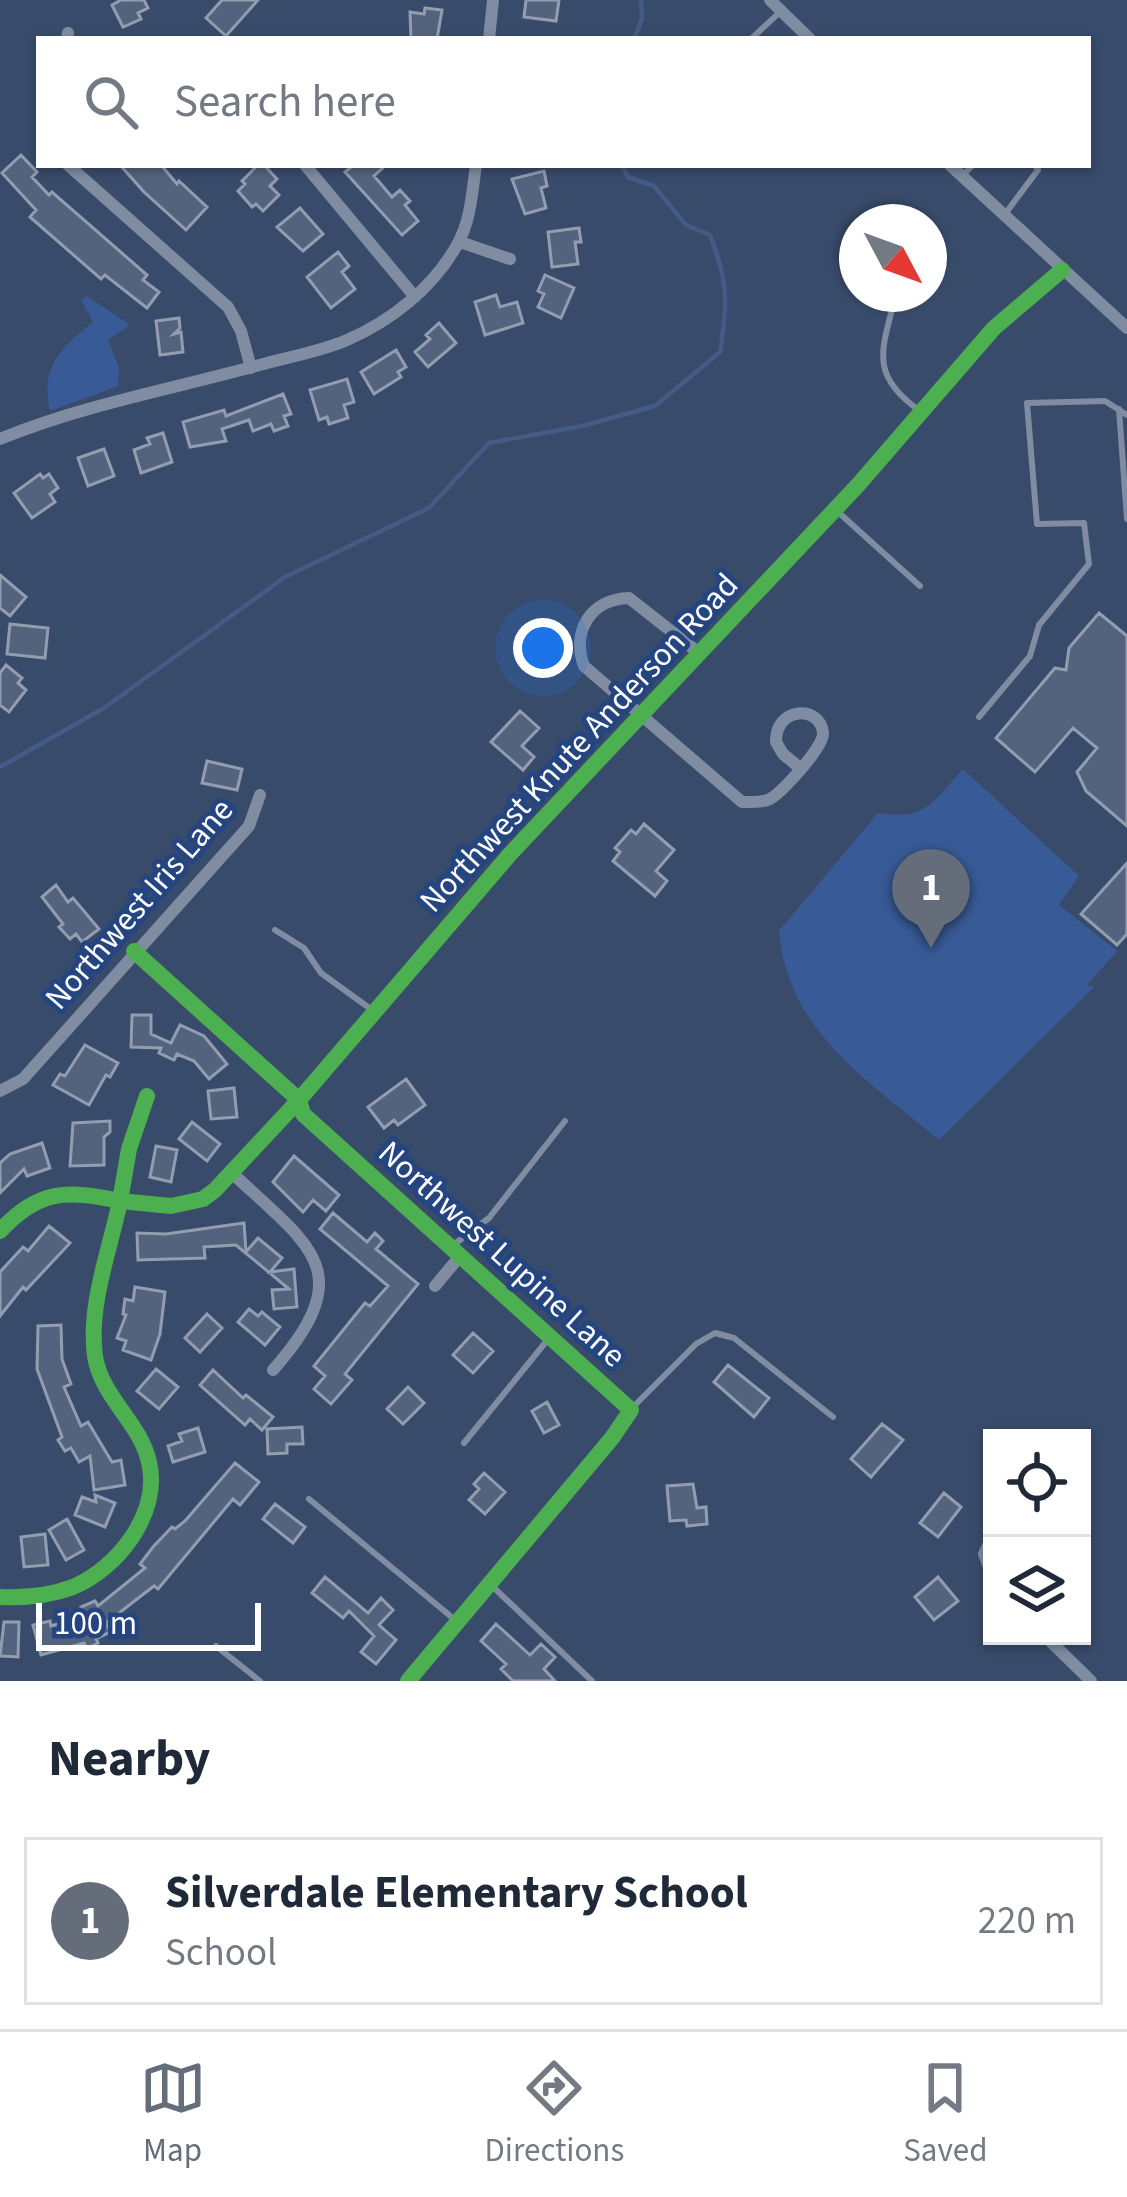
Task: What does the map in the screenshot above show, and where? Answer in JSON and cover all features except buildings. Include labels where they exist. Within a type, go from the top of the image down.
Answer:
[{"type":"street","points":[[489,36],[493,0]]},
{"type":"street","points":[[770,0],[807,36]]},
{"type":"street","points":[[71,168],[228,307],[251,368]]},
{"type":"street","points":[[308,168],[415,296]]},
{"type":"street","points":[[0,440],[115,402],[343,342],[382,322],[443,268],[460,242],[476,168]]},
{"type":"street","points":[[953,168],[1127,328]]},
{"type":"street","points":[[460,242],[510,259]]},
{"type":"street","name":"Northwest Knute Anderson Road","points":[[0,1231],[26,1204],[44,1194],[87,1194],[154,1206],[188,1204],[203,1199],[232,1173],[512,853],[835,509],[994,328],[1062,270]]},
{"type":"street","points":[[699,653],[629,598],[605,602],[592,613],[578,642],[584,666],[742,802],[770,799],[800,768],[821,742],[823,731],[817,720],[805,713],[791,713],[782,720],[776,742],[800,768]]},
{"type":"street","name":"Northwest Iris Lane","points":[[0,1091],[23,1079],[249,826],[260,794]]},
{"type":"street","name":"Northwest Lupine Lane","points":[[134,951],[299,1100],[303,1114],[631,1410],[408,1681]]},
{"type":"street","points":[[0,1597],[27,1598],[85,1581],[136,1530],[150,1501],[149,1464],[139,1439],[106,1392],[94,1353],[129,1149],[147,1096]]},
{"type":"street","points":[[232,1173],[301,1239],[321,1280],[320,1297],[307,1328],[273,1370]]},
{"type":"street","points":[[435,1286],[455,1251]]},
{"type":"street","points":[[1055,1645],[1091,1681]]},
{"type":"lane","points":[[754,36],[781,11]]},
{"type":"lane","points":[[962,176],[970,168]]},
{"type":"lane","points":[[1005,214],[1033,182],[1037,168]]},
{"type":"lane","points":[[892,312],[881,358],[891,385],[922,412]]},
{"type":"lane","points":[[979,716],[1030,656],[1039,625],[1089,564],[1084,523],[1037,524],[1027,404],[1105,401],[1127,416]]},
{"type":"lane","points":[[1120,409],[1127,519]]},
{"type":"lane","points":[[835,509],[920,586]]},
{"type":"lane","points":[[275,930],[304,948],[322,973],[374,1012]]},
{"type":"lane","points":[[455,1251],[489,1218],[566,1121]]},
{"type":"lane","points":[[631,1410],[696,1344],[716,1333],[734,1338],[833,1417]]},
{"type":"lane","points":[[464,1443],[551,1336]]},
{"type":"lane","points":[[309,1499],[458,1622]]},
{"type":"lane","points":[[490,1584],[592,1681]]},
{"type":"lane","points":[[216,1646],[260,1681]]},
{"type":"shaded area","points":[[87,296],[130,325],[108,340],[119,368],[118,386],[50,411],[48,383],[55,360],[93,322],[81,300]]},
{"type":"shaded area","points":[[963,769],[1079,876],[1059,905],[1117,951],[1087,985],[1094,987],[939,1140],[860,1074],[815,1026],[785,966],[779,931],[878,813],[918,811],[936,800]]},
{"type":"waterway","points":[[635,36],[642,19],[641,0]]},
{"type":"waterway","points":[[0,767],[104,708],[285,577],[429,508],[489,443],[582,426],[655,406],[720,352],[725,293],[710,235],[686,225],[654,186],[628,177],[624,168]]},
{"type":"traffic: fast","points":[[147,1096],[129,1149],[120,1201],[171,1206],[203,1199],[299,1100],[511,853],[858,485],[994,328],[1062,270]]},
{"type":"traffic: fast","points":[[134,951],[299,1100],[303,1114],[631,1410],[408,1681]]},
{"type":"traffic: fast","points":[[0,1231],[28,1207],[54,1196],[120,1201],[97,1297],[95,1356],[105,1384],[138,1434],[151,1481],[142,1519],[106,1567],[64,1590],[0,1597]]},
{"type":"place","name":"Silverdale Elementary School","points":[[931,948]]}]
